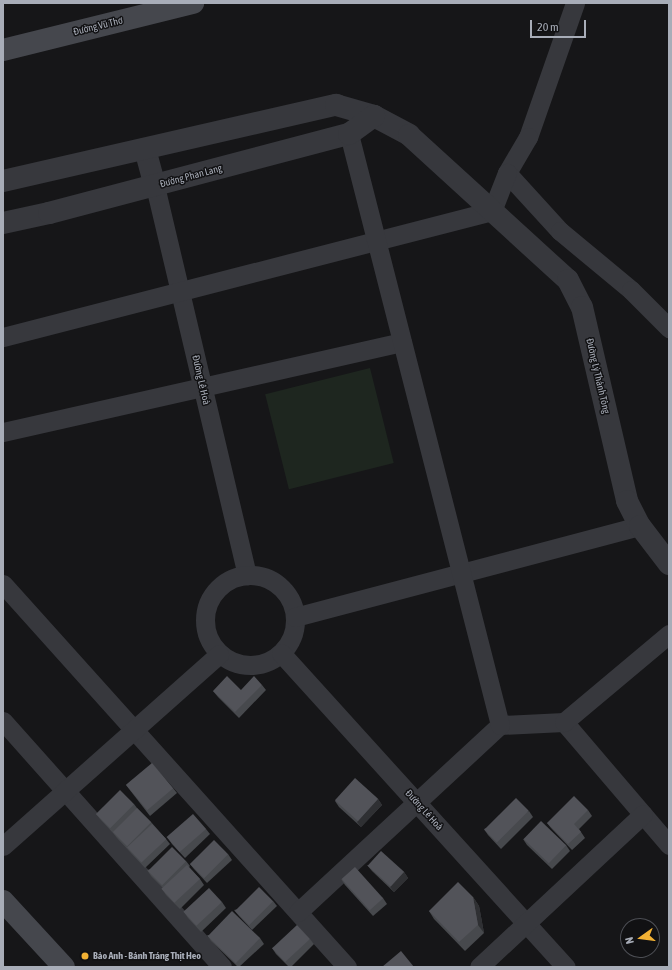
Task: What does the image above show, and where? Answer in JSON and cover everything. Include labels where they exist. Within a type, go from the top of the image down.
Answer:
[{"type":"main road","name":"Đường Vũ Thơ","points":[[3,50],[193,3]]},
{"type":"main road","points":[[3,901],[64,967]]},
{"type":"street","points":[[492,211],[507,173],[528,137],[575,3]]},
{"type":"street","points":[[3,182],[336,105],[374,116],[409,135],[492,211]]},
{"type":"street","name":"Đường Phan Lang","points":[[3,223],[155,186],[349,134],[374,116]]},
{"type":"street","points":[[349,134],[500,725]]},
{"type":"street","points":[[145,149],[155,186]]},
{"type":"street","points":[[507,173],[560,231],[631,290],[669,328]]},
{"type":"street","name":"Đường Lê Hoà","points":[[155,186],[247,575]]},
{"type":"street","points":[[3,337],[492,211]]},
{"type":"street","name":"Đường Lý Thánh Tông","points":[[492,211],[568,280],[582,307],[627,500],[640,526],[669,564]]},
{"type":"street","points":[[3,432],[402,342]]},
{"type":"street","points":[[295,617],[640,526]]},
{"type":"street","points":[[247,575],[261,577],[274,582],[292,604],[295,617],[294,630],[281,653],[270,661],[244,665],[231,662],[219,654],[210,642],[205,628],[205,612],[210,598],[220,586],[233,578],[247,575]]},
{"type":"street","points":[[3,584],[135,729],[347,967]]},
{"type":"street","points":[[298,912],[500,725],[564,722],[669,634]]},
{"type":"street","name":"Đường Lê Hoà","points":[[281,653],[566,967]]},
{"type":"street","points":[[3,846],[219,654]]},
{"type":"street","points":[[3,721],[222,967]]},
{"type":"street","points":[[564,722],[669,845]]},
{"type":"street","points":[[479,967],[643,814]]},
{"type":"shaded area","points":[[370,368],[394,463],[289,489],[265,394]]},
{"type":"building","points":[[227,676],[241,690],[254,676],[262,685],[235,712],[213,691]]},
{"type":"building","points":[[152,763],[173,788],[147,810],[126,785]]},
{"type":"building","points":[[355,778],[378,799],[358,821],[335,800]]},
{"type":"building","points":[[120,790],[134,804],[110,828],[96,814]]},
{"type":"building","points":[[574,796],[588,810],[574,824],[581,832],[568,844],[547,823]]},
{"type":"building","points":[[516,798],[529,811],[497,843],[484,830]]},
{"type":"building","points":[[137,808],[151,822],[127,846],[113,832]]},
{"type":"building","points":[[193,814],[206,829],[180,852],[167,837]]},
{"type":"building","points":[[541,821],[566,845],[549,863],[524,839]]},
{"type":"building","points":[[152,824],[166,839],[141,863],[127,847]]},
{"type":"building","points":[[214,840],[228,854],[204,878],[190,864]]},
{"type":"building","points":[[172,847],[186,861],[162,885],[148,871]]},
{"type":"building","points":[[381,851],[404,872],[391,887],[368,866]]},
{"type":"building","points":[[187,865],[200,879],[174,903],[161,889]]},
{"type":"building","points":[[355,867],[383,898],[370,910],[342,879]]},
{"type":"building","points":[[458,882],[473,897],[478,925],[459,942],[429,911]]},
{"type":"building","points":[[259,887],[273,901],[249,925],[235,911]]},
{"type":"building","points":[[209,888],[222,902],[196,926],[183,912]]},
{"type":"building","points":[[232,911],[260,938],[236,963],[208,936]]},
{"type":"building","points":[[297,925],[310,939],[285,962],[272,948]]},
{"type":"building","points":[[401,951],[414,967],[382,967]]},
{"type":"place","name":"Bảo Anh - Bánh Tráng Thịt Heo","points":[[85,956]]}]
